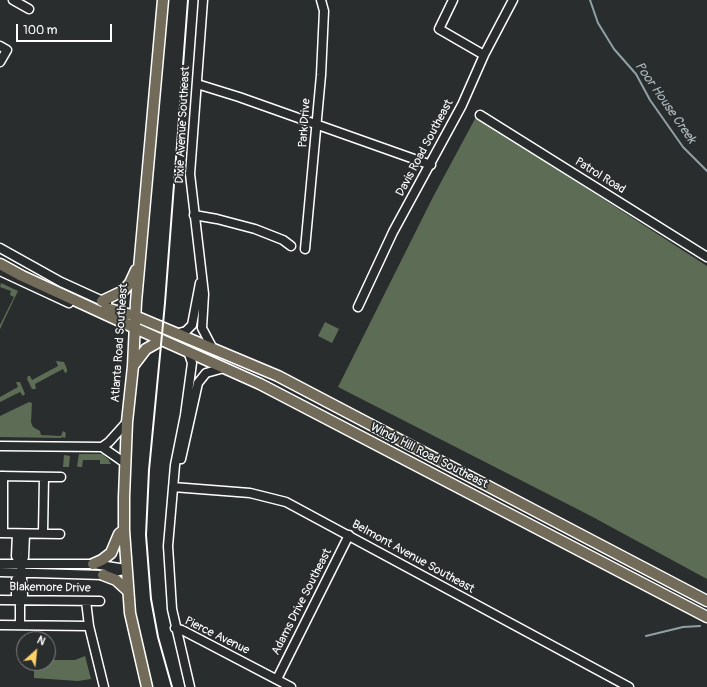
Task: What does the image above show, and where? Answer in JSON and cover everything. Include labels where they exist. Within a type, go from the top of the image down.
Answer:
[{"type":"main road","name":"Atlanta Road Southeast","points":[[147,687],[136,643],[128,591],[124,530],[127,422],[133,366],[139,264],[163,0]]},
{"type":"main road","name":"Windy Hill Road Southeast","points":[[0,258],[89,301],[116,312],[135,316],[257,366],[312,393],[707,601]]},
{"type":"main road","name":"Windy Hill Road Southeast","points":[[0,264],[22,276],[135,328],[227,368],[337,423],[707,616]]},
{"type":"main road","points":[[102,301],[123,291],[130,283],[139,264]]},
{"type":"main road","points":[[133,366],[146,349],[162,340]]},
{"type":"main road","points":[[93,564],[102,560],[111,553],[119,534],[124,530]]},
{"type":"main road","points":[[103,575],[116,580],[128,591]]},
{"type":"street","points":[[13,0],[29,9]]},
{"type":"street","name":"Dixie Avenue Southeast","points":[[203,0],[190,174],[202,274],[204,301],[202,328],[212,347]]},
{"type":"street","name":"Park Drive","points":[[305,249],[317,125],[324,11],[321,0]]},
{"type":"street","points":[[453,0],[439,29],[484,55]]},
{"type":"street","name":"Davis Road Southeast","points":[[358,307],[393,232],[431,165],[462,105],[484,55],[513,0]]},
{"type":"street","points":[[0,46],[7,50],[0,62]]},
{"type":"street","points":[[196,84],[431,165]]},
{"type":"street","name":"Patrol Road","points":[[480,115],[707,257]]},
{"type":"street","points":[[194,215],[217,219],[255,230],[283,240],[291,246]]},
{"type":"street","name":"Windy Hill Road Southeast","points":[[0,248],[61,282],[135,316]]},
{"type":"street","name":"Windy Hill Road Southeast","points":[[0,271],[60,299],[135,328]]},
{"type":"street","name":"Dixie Avenue Southeast","points":[[179,334],[190,328],[194,322],[202,274]]},
{"type":"street","points":[[188,351],[192,363],[173,487],[168,546],[169,591],[175,628],[190,687]]},
{"type":"street","points":[[173,487],[187,439],[198,383],[206,373],[227,368]]},
{"type":"street","points":[[0,446],[102,446],[109,442],[127,422]]},
{"type":"street","points":[[102,446],[126,463]]},
{"type":"street","points":[[60,534],[1,533],[1,476],[62,477]]},
{"type":"street","points":[[43,533],[44,477]]},
{"type":"street","name":"Belmont Avenue Southeast","points":[[173,487],[242,492],[272,497],[292,505],[629,687]]},
{"type":"street","points":[[20,625],[20,600],[16,595],[16,580],[24,557],[21,534]]},
{"type":"street","name":"Adams Drive Southeast","points":[[277,679],[349,536]]},
{"type":"street","points":[[0,564],[20,568],[103,575],[127,569]]},
{"type":"street","points":[[0,572],[20,568],[93,564],[127,569]]},
{"type":"street","name":"Blakemore Drive","points":[[0,600],[100,601]]},
{"type":"street","points":[[86,601],[89,626],[104,687]]},
{"type":"street","points":[[0,625],[89,626]]},
{"type":"street","name":"Pierce Avenue","points":[[175,628],[182,630],[291,687]]},
{"type":"green space","points":[[476,117],[707,266],[707,579],[589,515],[338,387],[433,197]]},
{"type":"green space","points":[[1,283],[18,291],[0,329],[0,325],[14,297],[10,295],[11,291],[0,287]]},
{"type":"green space","points":[[325,322],[339,329],[332,343],[318,336]]},
{"type":"green space","points":[[56,361],[64,362],[67,372],[65,373],[63,369],[35,384],[36,389],[32,389],[27,379],[28,376],[30,376],[32,380],[58,366]]},
{"type":"green space","points":[[16,382],[20,382],[25,394],[23,396],[20,392],[0,402],[0,397],[18,387]]},
{"type":"green space","points":[[29,402],[32,403],[31,422],[33,427],[40,431],[41,435],[61,436],[63,431],[66,433],[65,438],[0,437],[0,416]]},
{"type":"green space","points":[[79,454],[102,454],[111,464],[100,464],[100,460],[83,460],[82,467],[79,467],[77,466]]},
{"type":"green space","points":[[64,455],[70,456],[69,467],[63,467]]},
{"type":"green space","points":[[85,656],[91,679],[78,681],[34,678],[34,671],[56,671],[56,660],[75,660]]},
{"type":"waterway","name":"Poor House Creek","points":[[590,0],[598,23],[614,49],[636,74],[650,100],[683,147],[707,171]]},
{"type":"waterway","points":[[646,636],[683,627],[700,626]]},
{"type":"railway","points":[[172,687],[158,637],[151,599],[146,535],[149,470],[165,303],[188,0]]}]
